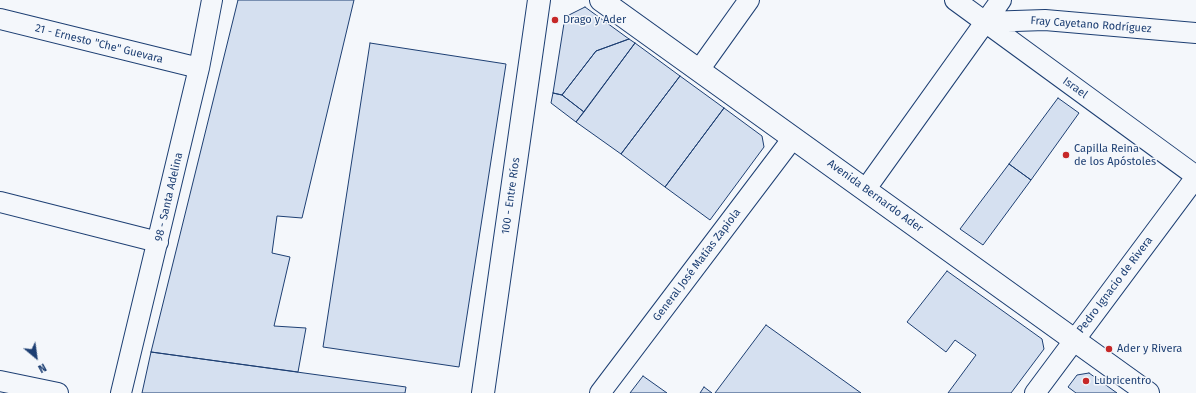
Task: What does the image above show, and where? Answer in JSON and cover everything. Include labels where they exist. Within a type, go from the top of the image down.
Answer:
[{"type":"main road","name":"100 - Entre Ríos","points":[[483,393],[539,0]]},
{"type":"main road","name":"Avenida Bernardo Ader","points":[[601,0],[1148,393]]},
{"type":"street","name":"98 - Santa Adelina","points":[[121,393],[199,68],[212,0]]},
{"type":"street","points":[[699,70],[749,0]]},
{"type":"street","name":"Israel","points":[[955,0],[1196,176]]},
{"type":"street","points":[[865,190],[1001,0]]},
{"type":"street","name":"21 - Ernesto \"Che\" Guevara","points":[[0,19],[199,68]]},
{"type":"street","name":"Fray Cayetano Rodríguez","points":[[985,22],[1045,20],[1196,33]]},
{"type":"street","name":"General José Matías Zapiola","points":[[600,393],[794,138]]},
{"type":"street","name":"Pedro Ignacio de Rivera","points":[[1035,393],[1196,176]]},
{"type":"street","points":[[0,202],[158,242]]},
{"type":"street","points":[[0,381],[19,389],[58,393]]},
{"type":"building","points":[[238,0],[354,0],[302,218],[277,216],[272,253],[290,257],[274,326],[306,328],[298,372],[151,352]]},
{"type":"building","points":[[585,7],[629,39],[596,51],[562,95],[553,93],[565,17]]},
{"type":"building","points":[[629,39],[635,43],[584,112],[562,95],[596,51]]},
{"type":"building","points":[[370,43],[506,64],[459,367],[323,347]]},
{"type":"building","points":[[635,43],[680,76],[621,154],[576,122]]},
{"type":"building","points":[[680,76],[724,108],[665,187],[621,154]]},
{"type":"building","points":[[553,93],[562,95],[584,112],[576,122],[551,103]]},
{"type":"building","points":[[1058,98],[1079,113],[1031,180],[1009,164]]},
{"type":"building","points":[[724,108],[762,136],[764,147],[710,220],[665,187]]},
{"type":"building","points":[[1009,164],[1031,180],[983,245],[960,229]]},
{"type":"building","points":[[947,271],[1042,339],[1044,349],[1011,393],[948,393],[976,355],[955,340],[946,352],[907,322]]},
{"type":"building","points":[[766,325],[861,393],[715,393]]},
{"type":"building","points":[[151,352],[406,387],[405,393],[142,393]]},
{"type":"building","name":"Lubricentro","points":[[1089,373],[1117,393],[1076,393],[1068,387],[1077,375]]},
{"type":"building","points":[[643,376],[667,393],[630,393]]},
{"type":"building","points":[[704,387],[712,393],[700,393]]},
{"type":"place","name":"Drago y Ader","points":[[555,20]]},
{"type":"place","name":"Capilla Reina de los Apóstoles","points":[[1066,155]]},
{"type":"place","name":"Ader y Rivera","points":[[1109,349]]},
{"type":"place","name":"Lubricentro","points":[[1086,381]]}]
